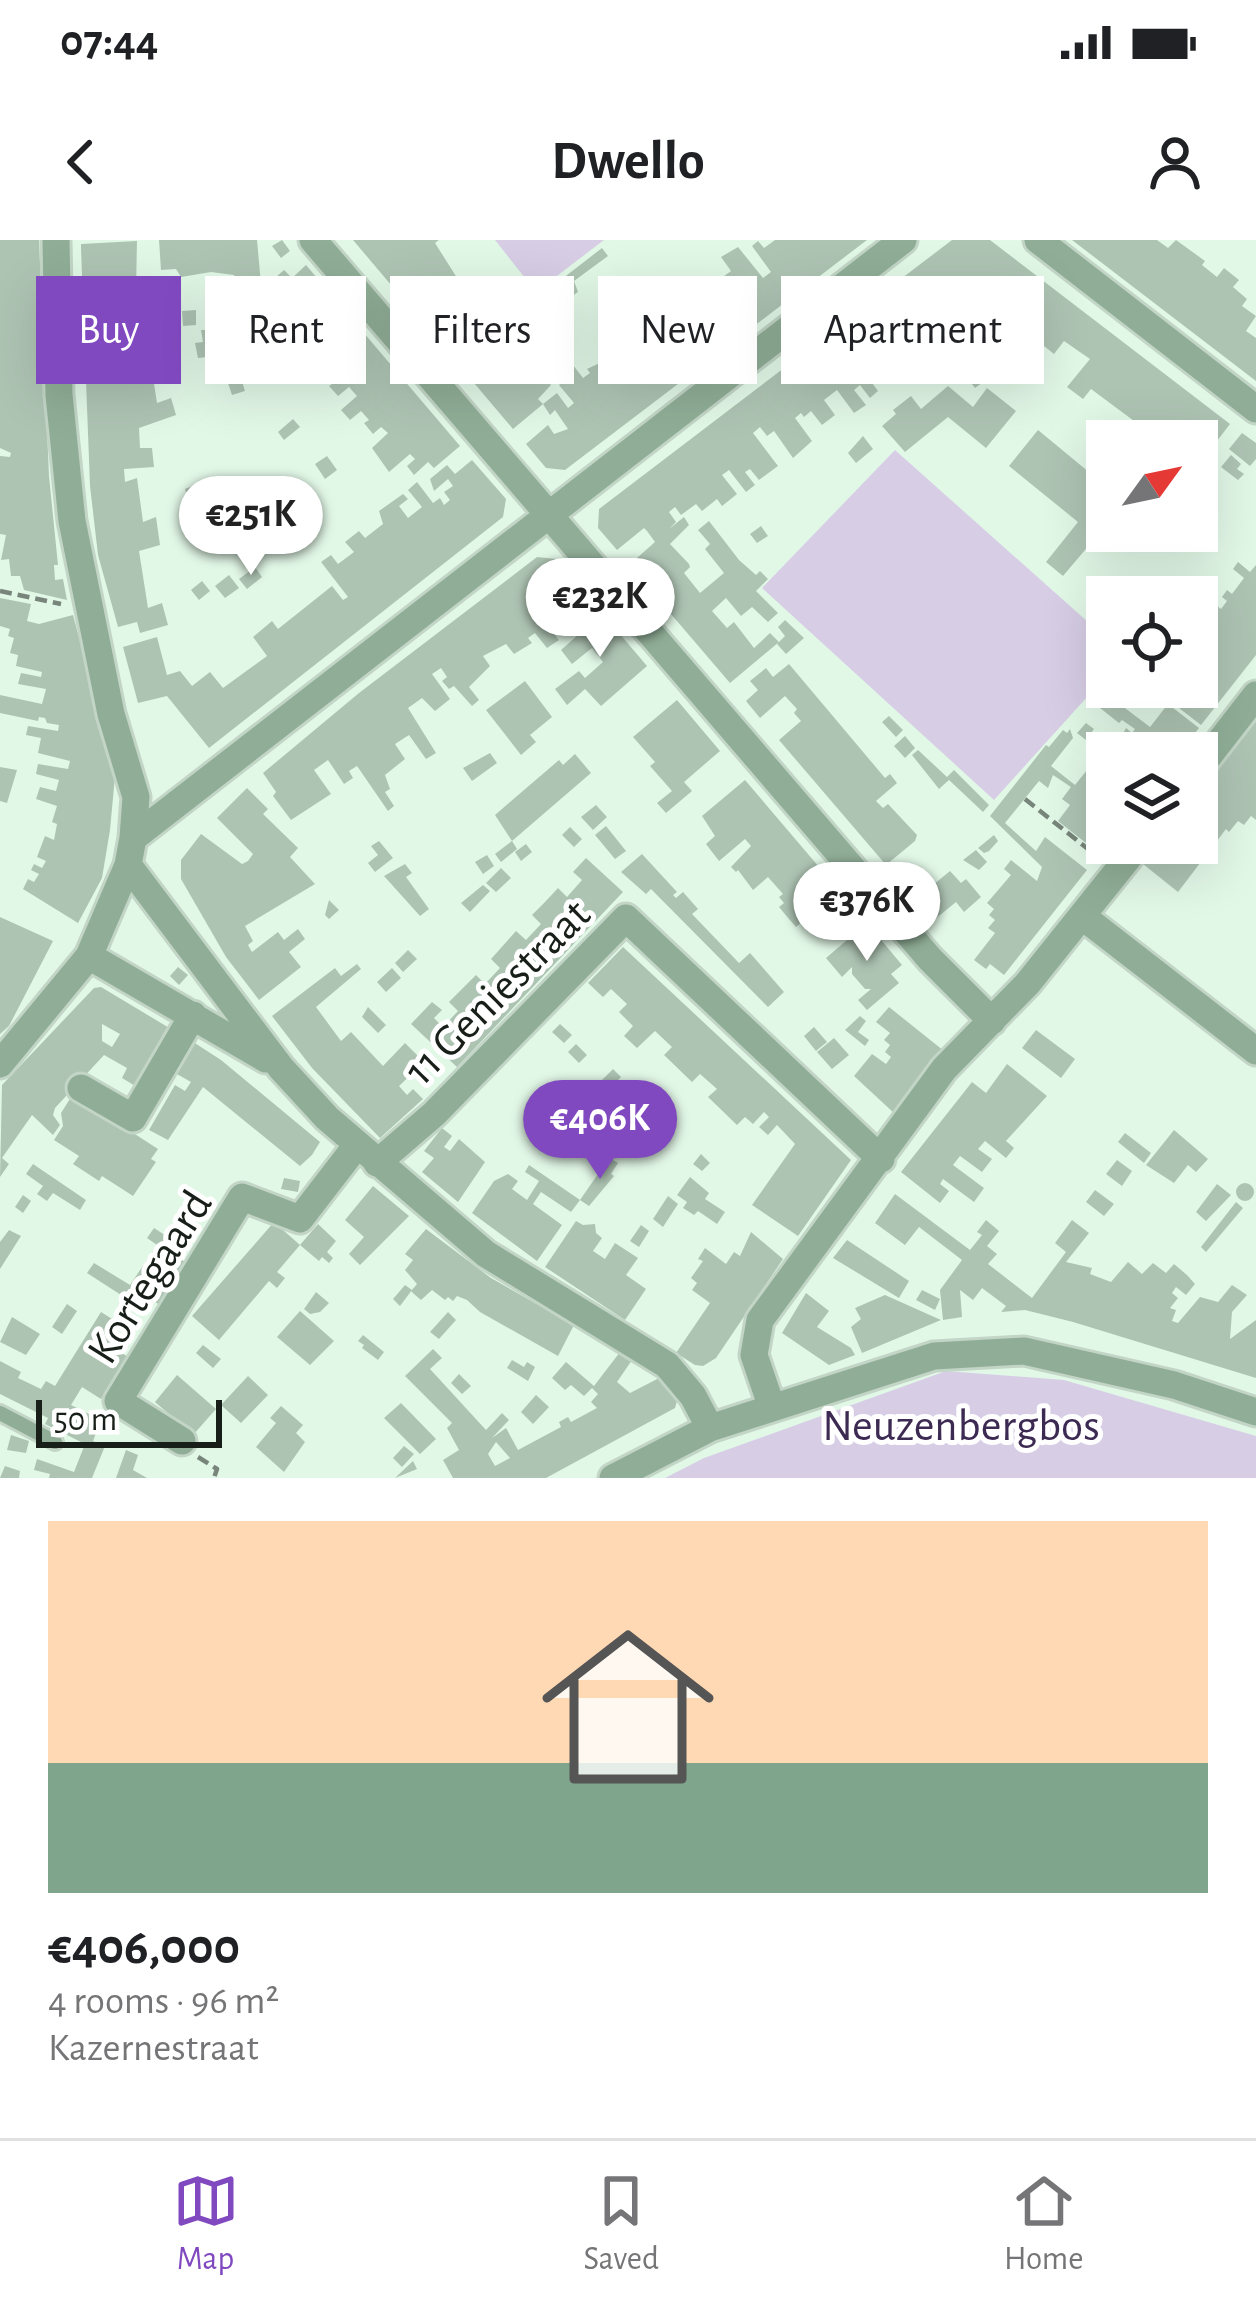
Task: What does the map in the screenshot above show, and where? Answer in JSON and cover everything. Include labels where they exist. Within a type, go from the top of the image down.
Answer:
[{"type":"street","points":[[0,1064],[89,956],[131,852],[136,797],[111,714],[72,521],[59,395],[56,240]]},
{"type":"street","points":[[313,240],[930,959],[992,1021]]},
{"type":"street","points":[[131,852],[549,514],[903,240]]},
{"type":"street","points":[[1038,240],[1256,409]]},
{"type":"street","points":[[1218,744],[1256,695]]},
{"type":"street","points":[[131,852],[281,1068],[367,1154],[486,1253],[667,1365],[693,1396],[710,1428]]},
{"type":"street","points":[[771,1406],[754,1354],[760,1320],[944,1069],[992,1021],[1123,864]]},
{"type":"street","points":[[1082,916],[1256,1051]]},
{"type":"street","name":"11 Geniestraat","points":[[367,1154],[434,1114],[626,918],[880,1159]]},
{"type":"street","points":[[89,956],[281,1068]]},
{"type":"street","points":[[81,1088],[133,1118],[193,1016]]},
{"type":"street","name":"Kortegaard","points":[[182,1441],[118,1401],[242,1198],[300,1220],[367,1154]]},
{"type":"street","points":[[613,1478],[710,1428],[934,1356],[1024,1352],[1174,1385],[1256,1412]]},
{"type":"lane","points":[[0,1413],[55,1442]]},
{"type":"path","points":[[0,591],[72,606],[89,599]]},
{"type":"path","points":[[1025,799],[1117,872]]},
{"type":"green space","points":[[495,240],[604,240],[557,276],[523,276]]},
{"type":"green space","points":[[895,450],[1086,620],[1086,698],[994,800],[762,588]]},
{"type":"green space","name":"Neuzenbergbos","points":[[946,1371],[1064,1380],[1256,1436],[1256,1478],[665,1478],[704,1458]]},
{"type":"building","points":[[0,240],[39,240],[36,384],[45,384],[58,565],[54,565],[55,580],[63,579],[67,600],[24,590],[20,576],[11,576],[9,559],[1,560],[6,535],[0,534],[0,456],[11,453],[0,448]]},
{"type":"building","points":[[159,240],[257,240],[260,276],[211,272],[181,277],[176,269],[161,270]]},
{"type":"building","points":[[282,240],[290,251],[281,258],[272,246]]},
{"type":"building","points":[[353,240],[439,240],[435,243],[456,276],[390,276],[390,284]]},
{"type":"building","points":[[775,240],[867,240],[820,276],[781,276],[781,305],[757,324],[757,276],[724,276],[731,271],[721,257],[738,247],[763,278],[771,272],[752,246],[758,241],[764,248]]},
{"type":"building","points":[[952,240],[990,240],[1037,276],[905,276]]},
{"type":"building","points":[[1072,240],[1157,240],[1168,248],[1176,240],[1205,261],[1202,265],[1217,277],[1224,268],[1239,280],[1233,287],[1247,299],[1242,306],[1256,316],[1246,331],[1256,338],[1256,381]]},
{"type":"building","points":[[137,241],[136,276],[82,276],[81,244]]},
{"type":"building","points":[[602,248],[608,256],[574,281],[574,276],[566,276]]},
{"type":"building","points":[[306,265],[315,276],[294,276]]},
{"type":"building","points":[[1044,281],[1230,424],[1218,440],[1218,420],[1133,420],[1091,389],[1083,399],[1067,387],[1090,359],[1064,341],[1054,354],[1044,346]]},
{"type":"building","points":[[196,310],[196,325],[183,326],[182,311]]},
{"type":"building","points":[[201,330],[205,330],[205,357],[198,358],[195,343],[203,342]]},
{"type":"building","points":[[366,336],[390,364],[390,384],[407,384],[460,446],[434,468],[428,462],[414,475],[407,466],[415,459],[410,454],[389,472],[372,448],[388,433],[381,427],[373,434],[361,411],[350,420],[341,410],[357,396],[349,387],[338,396],[329,386],[366,384]]},
{"type":"building","points":[[598,364],[598,384],[678,384],[565,470],[546,468],[526,444],[548,425],[554,434],[568,429],[555,410],[550,415],[543,404],[557,393],[568,408],[574,403],[559,385],[574,384],[574,366],[583,378],[590,373],[587,369]]},
{"type":"building","points":[[781,370],[781,384],[873,384],[878,391],[870,398],[860,385],[854,390],[866,405],[854,413],[837,390],[824,400],[835,415],[822,425],[811,411],[804,417],[801,413],[795,418],[812,441],[793,458],[774,431],[767,436],[760,427],[753,433],[778,466],[759,480],[750,469],[745,472],[755,485],[746,492],[729,470],[722,475],[737,494],[722,506],[717,499],[702,511],[696,504],[681,515],[675,507],[669,512],[676,522],[669,529],[684,517],[689,525],[670,544],[689,564],[684,573],[700,593],[724,573],[705,549],[710,544],[698,530],[709,521],[739,560],[768,579],[756,591],[778,613],[768,622],[752,607],[741,616],[726,598],[712,611],[727,628],[734,622],[754,648],[770,633],[779,642],[730,683],[629,565],[655,542],[647,531],[644,528],[617,550],[598,528],[599,509]]},
{"type":"building","points":[[86,384],[154,384],[157,403],[171,398],[176,415],[139,428],[140,448],[152,448],[154,467],[124,469],[125,482],[137,478],[143,522],[156,517],[160,545],[139,551],[148,608],[162,603],[168,625],[140,633],[137,622],[118,627],[98,555]]},
{"type":"building","points":[[228,384],[243,384],[245,391],[232,395]]},
{"type":"building","points":[[475,384],[550,384],[538,399],[543,404],[513,429]]},
{"type":"building","points":[[948,386],[973,407],[987,388],[1016,411],[986,448],[948,417],[905,452],[882,426],[911,396],[921,409]]},
{"type":"building","points":[[293,419],[300,427],[284,440],[278,432]]},
{"type":"building","points":[[1038,430],[1086,470],[1086,549],[1063,576],[1046,562],[1078,522],[1009,466]]},
{"type":"building","points":[[1242,433],[1256,443],[1256,459],[1250,466],[1229,449]]},
{"type":"building","points":[[863,436],[873,449],[856,463],[848,453]]},
{"type":"building","points":[[1231,455],[1244,474],[1238,480],[1221,467]]},
{"type":"building","points":[[327,456],[337,470],[325,479],[315,464]]},
{"type":"building","points":[[472,460],[506,499],[503,517],[209,748],[167,696],[138,703],[123,647],[157,637],[167,675],[180,671],[192,686],[210,672],[223,688],[267,656],[253,637],[272,621],[278,629],[332,586],[343,600],[348,597],[321,562],[331,555],[338,564],[354,552],[345,542],[359,531],[365,538],[383,524],[379,511],[403,494],[408,499],[399,506],[408,518],[422,507],[408,490],[417,482],[433,503],[440,498],[444,505],[450,500],[444,492],[453,486],[448,479],[434,491],[430,479],[447,465],[455,474]]},
{"type":"building","points":[[205,481],[211,495],[189,501],[185,489]]},
{"type":"building","points":[[257,483],[270,507],[249,523],[234,503],[216,514],[219,521],[210,524],[201,504]]},
{"type":"building","points":[[761,526],[768,536],[757,543],[750,534]]},
{"type":"building","points":[[221,528],[226,542],[217,546],[212,532]]},
{"type":"building","points":[[537,557],[556,559],[576,588],[570,593],[565,586],[547,601],[540,594],[534,598],[559,640],[547,648],[535,633],[528,638],[532,643],[514,654],[506,644],[483,656],[490,666],[469,687],[479,700],[472,706],[454,686],[449,689],[442,681],[447,677],[441,668],[432,674],[450,699],[435,711],[422,698],[408,708],[436,753],[426,759],[409,735],[395,744],[405,759],[385,775],[390,789],[385,792],[394,806],[388,811],[357,766],[349,771],[353,778],[344,784],[328,760],[314,770],[331,794],[291,820],[263,773]]},
{"type":"building","points":[[1238,562],[1250,572],[1256,565],[1256,655],[1218,703],[1218,606],[1221,609],[1227,601],[1222,597],[1227,590],[1232,594],[1244,578],[1233,569]]},
{"type":"building","points":[[255,567],[262,577],[247,589],[239,579]]},
{"type":"building","points":[[229,575],[239,588],[225,598],[215,586]]},
{"type":"building","points":[[202,581],[210,591],[199,600],[191,590]]},
{"type":"building","points":[[0,598],[31,604],[27,621],[39,624],[73,615],[115,776],[102,878],[78,923],[23,889],[28,879],[34,882],[39,874],[31,870],[34,864],[42,868],[46,861],[37,857],[45,836],[54,840],[57,824],[52,822],[57,806],[36,799],[40,787],[56,791],[59,780],[36,774],[38,764],[68,769],[70,761],[38,753],[41,738],[26,735],[28,726],[58,731],[59,725],[45,718],[38,721],[0,713],[0,695],[42,704],[46,689],[18,684],[21,673],[41,677],[42,672],[16,666],[18,655],[10,653],[14,638],[8,636],[10,629],[0,626]]},
{"type":"building","points":[[597,607],[647,666],[601,706],[585,689],[567,705],[555,689],[579,671],[585,678],[603,662],[592,648],[572,664],[561,650],[579,634],[574,628]]},
{"type":"building","points":[[785,620],[804,638],[786,654],[777,644],[785,636],[778,627]]},
{"type":"building","points":[[789,664],[885,778],[890,774],[897,783],[876,801],[883,808],[888,804],[917,835],[886,865],[779,740],[801,721],[794,713],[797,709],[785,696],[760,718],[746,701],[758,690],[750,681],[766,668],[773,677]]},
{"type":"building","points":[[525,681],[552,717],[530,735],[536,742],[521,755],[486,710]]},
{"type":"building","points":[[677,700],[720,751],[684,782],[692,791],[666,813],[657,803],[672,791],[633,737]]},
{"type":"building","points":[[1100,708],[1125,708],[1150,727],[1165,708],[1173,708],[1199,728],[1196,732],[1133,732],[1135,729],[1122,720],[1119,723]]},
{"type":"building","points":[[1179,708],[1214,708],[1201,725]]},
{"type":"building","points":[[889,716],[903,730],[896,737],[882,722]]},
{"type":"building","points":[[1256,719],[1256,820],[1251,816],[1244,825],[1238,821],[1218,840],[1218,768]]},
{"type":"building","points":[[1086,723],[1094,729],[1086,732],[1086,740],[1077,733]]},
{"type":"building","points":[[1070,729],[1073,738],[1051,766],[1075,785],[1086,771],[1086,843],[1058,821],[1070,805],[1062,799],[1071,787],[1053,775],[1048,788],[1039,781],[1005,823],[1036,851],[1045,837],[1087,870],[1004,975],[974,960],[995,933],[988,928],[995,920],[989,915],[994,909],[987,903],[1011,875],[1004,869],[1011,860],[1037,881],[1042,867],[990,816],[1046,745],[1063,730]]},
{"type":"building","points":[[905,736],[915,748],[905,758],[894,746]]},
{"type":"building","points":[[918,750],[947,777],[954,770],[989,805],[983,812],[949,780],[939,789],[912,755]]},
{"type":"building","points":[[490,753],[497,763],[472,781],[463,768]]},
{"type":"building","points":[[575,754],[591,773],[512,841],[495,815],[559,760],[563,765]]},
{"type":"building","points":[[0,767],[17,770],[7,803],[0,801]]},
{"type":"building","points":[[745,780],[848,901],[842,906],[846,910],[815,934],[803,921],[796,927],[779,907],[784,903],[779,897],[783,894],[768,877],[753,890],[731,867],[751,846],[745,839],[719,861],[706,844],[715,836],[702,816]]},
{"type":"building","points":[[247,788],[268,809],[263,814],[298,848],[290,857],[315,884],[245,926],[253,941],[248,945],[252,952],[278,932],[284,940],[298,929],[305,939],[289,952],[301,967],[259,1000],[226,957],[181,879],[181,860],[201,834],[242,864],[248,861],[253,854],[217,818]]},
{"type":"building","points":[[596,805],[607,817],[593,830],[581,817]]},
{"type":"building","points":[[606,826],[626,851],[615,859],[595,835]]},
{"type":"building","points":[[570,827],[582,839],[574,847],[562,835]]},
{"type":"building","points":[[994,835],[998,841],[989,851],[978,848]]},
{"type":"building","points":[[379,841],[393,858],[375,872],[368,863],[378,855],[371,846]]},
{"type":"building","points":[[512,841],[517,849],[501,862],[495,854]]},
{"type":"building","points":[[526,844],[532,852],[521,861],[515,852]]},
{"type":"building","points":[[976,850],[987,862],[979,870],[963,860]]},
{"type":"building","points":[[642,854],[677,892],[676,898],[683,892],[698,909],[692,914],[739,963],[750,953],[784,992],[768,1007],[651,889],[646,894],[621,872]]},
{"type":"building","points":[[487,855],[494,866],[483,874],[475,862]]},
{"type":"building","points":[[586,858],[623,892],[457,1067],[411,1024],[432,1002],[442,1010],[434,1018],[443,1027],[458,1011],[449,1002],[476,975],[485,984],[500,968],[491,959],[516,931],[526,940],[541,924],[532,915],[558,888],[567,897],[582,880],[573,872]]},
{"type":"building","points":[[405,864],[412,873],[406,877],[429,909],[420,916],[384,876]]},
{"type":"building","points":[[1143,864],[1199,864],[1178,892]]},
{"type":"building","points":[[501,868],[511,878],[496,892],[486,883]]},
{"type":"building","points":[[950,871],[961,883],[966,879],[981,897],[964,912],[956,902],[934,920],[916,899]]},
{"type":"building","points":[[483,885],[490,891],[470,912],[461,903]]},
{"type":"building","points":[[329,900],[339,910],[329,919],[325,915]]},
{"type":"building","points":[[0,917],[53,941],[9,1026],[0,1034]]},
{"type":"building","points":[[867,923],[902,965],[891,974],[899,983],[867,1010],[858,1000],[871,989],[865,989],[852,974],[852,967],[842,977],[826,958]]},
{"type":"building","points":[[623,947],[851,1160],[798,1236],[752,1205],[795,1144],[777,1125],[768,1135],[759,1127],[769,1117],[764,1112],[753,1124],[745,1117],[737,1125],[708,1097],[717,1089],[700,1074],[692,1082],[664,1055],[672,1047],[655,1031],[637,1048],[624,1036],[633,1026],[619,1012],[627,1004],[611,989],[603,997],[588,983]]},
{"type":"building","points":[[408,950],[417,959],[403,972],[395,963]]},
{"type":"building","points":[[357,964],[361,969],[316,1007],[341,1041],[351,1032],[383,1066],[405,1043],[424,1062],[399,1086],[407,1095],[413,1089],[423,1099],[380,1138],[312,1068],[272,1016],[335,968],[341,976]]},
{"type":"building","points":[[178,967],[188,975],[179,985],[170,976]]},
{"type":"building","points":[[392,968],[401,978],[386,992],[377,982]]},
{"type":"building","points":[[101,987],[176,1032],[142,1090],[122,1078],[127,1068],[104,1055],[55,1108],[53,1115],[60,1125],[53,1135],[32,1115],[2,1158],[9,1164],[0,1177],[2,1085],[94,988]],"holes":[[[102,1024],[120,1034],[112,1047],[102,1041]]]},
{"type":"building","points":[[368,1007],[386,1025],[378,1033],[362,1017]]},
{"type":"building","points":[[889,1007],[944,1051],[895,1114],[854,1076],[872,1054],[886,1064],[891,1057],[885,1052],[890,1045],[884,1040],[890,1033],[876,1022]]},
{"type":"building","points":[[860,1016],[866,1021],[858,1032],[869,1040],[865,1046],[845,1030]]},
{"type":"building","points":[[560,1024],[572,1035],[564,1043],[552,1032]]},
{"type":"building","points":[[814,1027],[827,1042],[816,1051],[804,1036]]},
{"type":"building","points":[[1036,1030],[1075,1059],[1061,1078],[1022,1048]]},
{"type":"building","points":[[187,1038],[221,1060],[320,1142],[312,1155],[300,1166],[203,1087],[168,1140],[149,1130],[175,1085],[185,1091],[191,1082],[168,1069]]},
{"type":"building","points":[[834,1038],[849,1055],[832,1069],[817,1052]]},
{"type":"building","points":[[576,1044],[587,1055],[579,1063],[568,1052]]},
{"type":"building","points":[[1007,1064],[1047,1096],[1006,1141],[1014,1148],[1006,1158],[985,1141],[978,1149],[992,1159],[982,1172],[960,1156],[953,1165],[984,1188],[974,1202],[943,1179],[940,1184],[949,1191],[940,1203],[901,1172],[972,1082],[986,1093]]},
{"type":"building","points":[[613,1069],[621,1077],[611,1088],[602,1080]]},
{"type":"building","points":[[73,1094],[158,1149],[151,1159],[156,1162],[133,1196],[73,1164],[79,1156],[54,1140],[63,1126],[61,1113]]},
{"type":"building","points":[[651,1114],[663,1124],[656,1131],[645,1122]]},
{"type":"building","points":[[442,1128],[452,1136],[444,1147],[450,1151],[459,1139],[485,1162],[458,1202],[422,1172],[434,1158],[424,1151]]},
{"type":"building","points":[[1174,1130],[1208,1159],[1196,1172],[1188,1165],[1174,1183],[1146,1165]]},
{"type":"building","points":[[1125,1133],[1151,1153],[1144,1163],[1118,1142]]},
{"type":"building","points":[[701,1154],[710,1163],[702,1171],[693,1164]]},
{"type":"building","points":[[609,1158],[618,1163],[614,1176],[589,1206],[580,1200]]},
{"type":"building","points":[[1117,1160],[1132,1171],[1122,1186],[1106,1174]]},
{"type":"building","points":[[33,1164],[86,1200],[80,1210],[53,1193],[47,1201],[37,1194],[43,1186],[26,1174]]},
{"type":"building","points":[[529,1165],[580,1200],[571,1212],[541,1192],[533,1204],[562,1225],[537,1261],[472,1213],[494,1181],[508,1174],[518,1181],[512,1189],[527,1200],[539,1181],[525,1172]]},
{"type":"building","points":[[690,1177],[709,1193],[705,1199],[725,1212],[717,1224],[698,1211],[694,1215],[683,1208],[687,1202],[677,1195]]},
{"type":"building","points":[[284,1178],[300,1181],[298,1192],[281,1189]]},
{"type":"building","points":[[1245,1183],[1254,1192],[1245,1201],[1236,1192]]},
{"type":"building","points":[[1217,1184],[1231,1195],[1206,1221],[1196,1212]]},
{"type":"building","points":[[373,1186],[409,1216],[360,1265],[349,1254],[364,1237],[345,1220]]},
{"type":"building","points":[[1095,1190],[1114,1204],[1104,1216],[1086,1202]]},
{"type":"building","points":[[895,1194],[970,1250],[986,1220],[999,1231],[987,1246],[997,1254],[988,1264],[1032,1298],[1066,1252],[1055,1243],[1072,1220],[1089,1233],[1066,1262],[1092,1268],[1090,1274],[1111,1282],[1128,1262],[1142,1274],[1153,1263],[1166,1273],[1174,1264],[1187,1275],[1195,1284],[1186,1295],[1176,1287],[1172,1293],[1178,1298],[1170,1308],[1176,1310],[1172,1321],[1178,1323],[1200,1297],[1218,1302],[1232,1285],[1247,1295],[1232,1312],[1230,1339],[1256,1320],[1256,1378],[1073,1322],[1025,1310],[1001,1312],[1006,1306],[982,1288],[973,1300],[960,1290],[962,1317],[943,1320],[940,1290],[962,1260],[919,1227],[905,1245],[875,1223]]},
{"type":"building","points":[[23,1195],[31,1201],[23,1213],[15,1207]]},
{"type":"building","points":[[668,1196],[678,1204],[663,1227],[653,1219]]},
{"type":"building","points":[[1236,1202],[1243,1208],[1206,1252],[1201,1247]]},
{"type":"building","points":[[576,1221],[595,1224],[602,1238],[593,1251],[605,1259],[615,1243],[638,1258],[626,1275],[646,1289],[625,1320],[545,1267]]},
{"type":"building","points":[[274,1222],[300,1245],[277,1272],[285,1278],[277,1288],[269,1281],[219,1340],[192,1316]]},
{"type":"building","points":[[318,1224],[336,1241],[327,1252],[333,1258],[329,1263],[300,1245]]},
{"type":"building","points":[[641,1225],[649,1231],[639,1247],[630,1241]]},
{"type":"building","points":[[154,1228],[174,1241],[168,1251],[187,1263],[160,1305],[142,1294],[135,1304],[87,1273],[94,1263],[130,1285],[157,1245],[147,1238]]},
{"type":"building","points":[[426,1229],[491,1278],[574,1325],[558,1356],[467,1300],[457,1296],[445,1300],[432,1290],[421,1300],[414,1294],[411,1291],[417,1284],[405,1270],[413,1260],[405,1254]]},
{"type":"building","points":[[9,1230],[21,1236],[0,1269],[0,1242]]},
{"type":"building","points":[[751,1232],[783,1259],[716,1358],[695,1365],[676,1353],[710,1303],[692,1290],[697,1283],[691,1278],[703,1261],[698,1259],[705,1248],[726,1264],[734,1252],[740,1256]]},
{"type":"building","points":[[847,1240],[909,1281],[899,1298],[833,1258]]},
{"type":"building","points":[[405,1285],[412,1290],[400,1306],[393,1299]]},
{"type":"building","points":[[922,1290],[940,1299],[935,1310],[916,1300]]},
{"type":"building","points":[[316,1292],[329,1303],[310,1314],[304,1309]]},
{"type":"building","points":[[806,1293],[829,1311],[817,1327],[855,1355],[829,1365],[782,1333]]},
{"type":"building","points":[[885,1295],[941,1320],[862,1353],[851,1327],[861,1319],[855,1308]]},
{"type":"building","points":[[67,1304],[77,1311],[62,1334],[52,1327]]},
{"type":"building","points":[[300,1311],[334,1341],[310,1365],[277,1337]]},
{"type":"building","points":[[101,1312],[120,1324],[110,1345],[128,1357],[101,1399],[82,1387],[71,1405],[101,1420],[93,1441],[105,1446],[92,1478],[49,1478],[50,1474],[34,1470],[37,1459],[74,1472],[85,1444],[45,1424],[48,1418],[0,1394],[0,1361],[21,1372],[18,1378],[41,1389],[46,1381],[55,1386]]},
{"type":"building","points":[[448,1312],[456,1320],[439,1339],[430,1332]]},
{"type":"building","points":[[12,1317],[40,1334],[26,1355],[0,1342]]},
{"type":"building","points":[[363,1335],[384,1352],[378,1360],[362,1348],[358,1341]]},
{"type":"building","points":[[203,1345],[221,1359],[213,1368],[196,1353]]},
{"type":"building","points":[[433,1349],[442,1358],[430,1369],[486,1430],[502,1413],[509,1420],[492,1438],[506,1428],[518,1450],[561,1427],[559,1422],[568,1417],[571,1422],[597,1408],[591,1402],[598,1394],[592,1388],[584,1396],[571,1385],[565,1390],[552,1378],[566,1362],[594,1386],[620,1352],[632,1360],[617,1382],[630,1393],[663,1376],[677,1401],[675,1408],[546,1478],[453,1478],[443,1460],[459,1450],[447,1428],[452,1423],[405,1376]],"holes":[[[496,1442],[510,1458],[495,1466],[488,1454]]]},
{"type":"building","points":[[512,1360],[535,1367],[528,1381],[507,1368]]},
{"type":"building","points":[[459,1374],[471,1386],[462,1394],[451,1383]]},
{"type":"building","points":[[177,1375],[216,1409],[193,1435],[155,1402]]},
{"type":"building","points":[[248,1376],[268,1395],[241,1423],[221,1405]]},
{"type":"building","points":[[536,1395],[549,1407],[533,1424],[521,1412]]},
{"type":"building","points":[[401,1403],[436,1439],[420,1454],[384,1418]]},
{"type":"building","points":[[281,1406],[303,1425],[296,1433],[305,1442],[284,1472],[256,1447],[276,1423],[270,1418]]},
{"type":"building","points":[[11,1435],[29,1441],[26,1453],[7,1450]]},
{"type":"building","points":[[404,1446],[414,1454],[402,1467],[393,1458]]},
{"type":"building","points":[[126,1450],[138,1455],[133,1470],[147,1478],[116,1478]]},
{"type":"building","points":[[413,1461],[417,1469],[395,1478]]},
{"type":"building","points":[[5,1466],[20,1471],[19,1478],[0,1478]]}]
